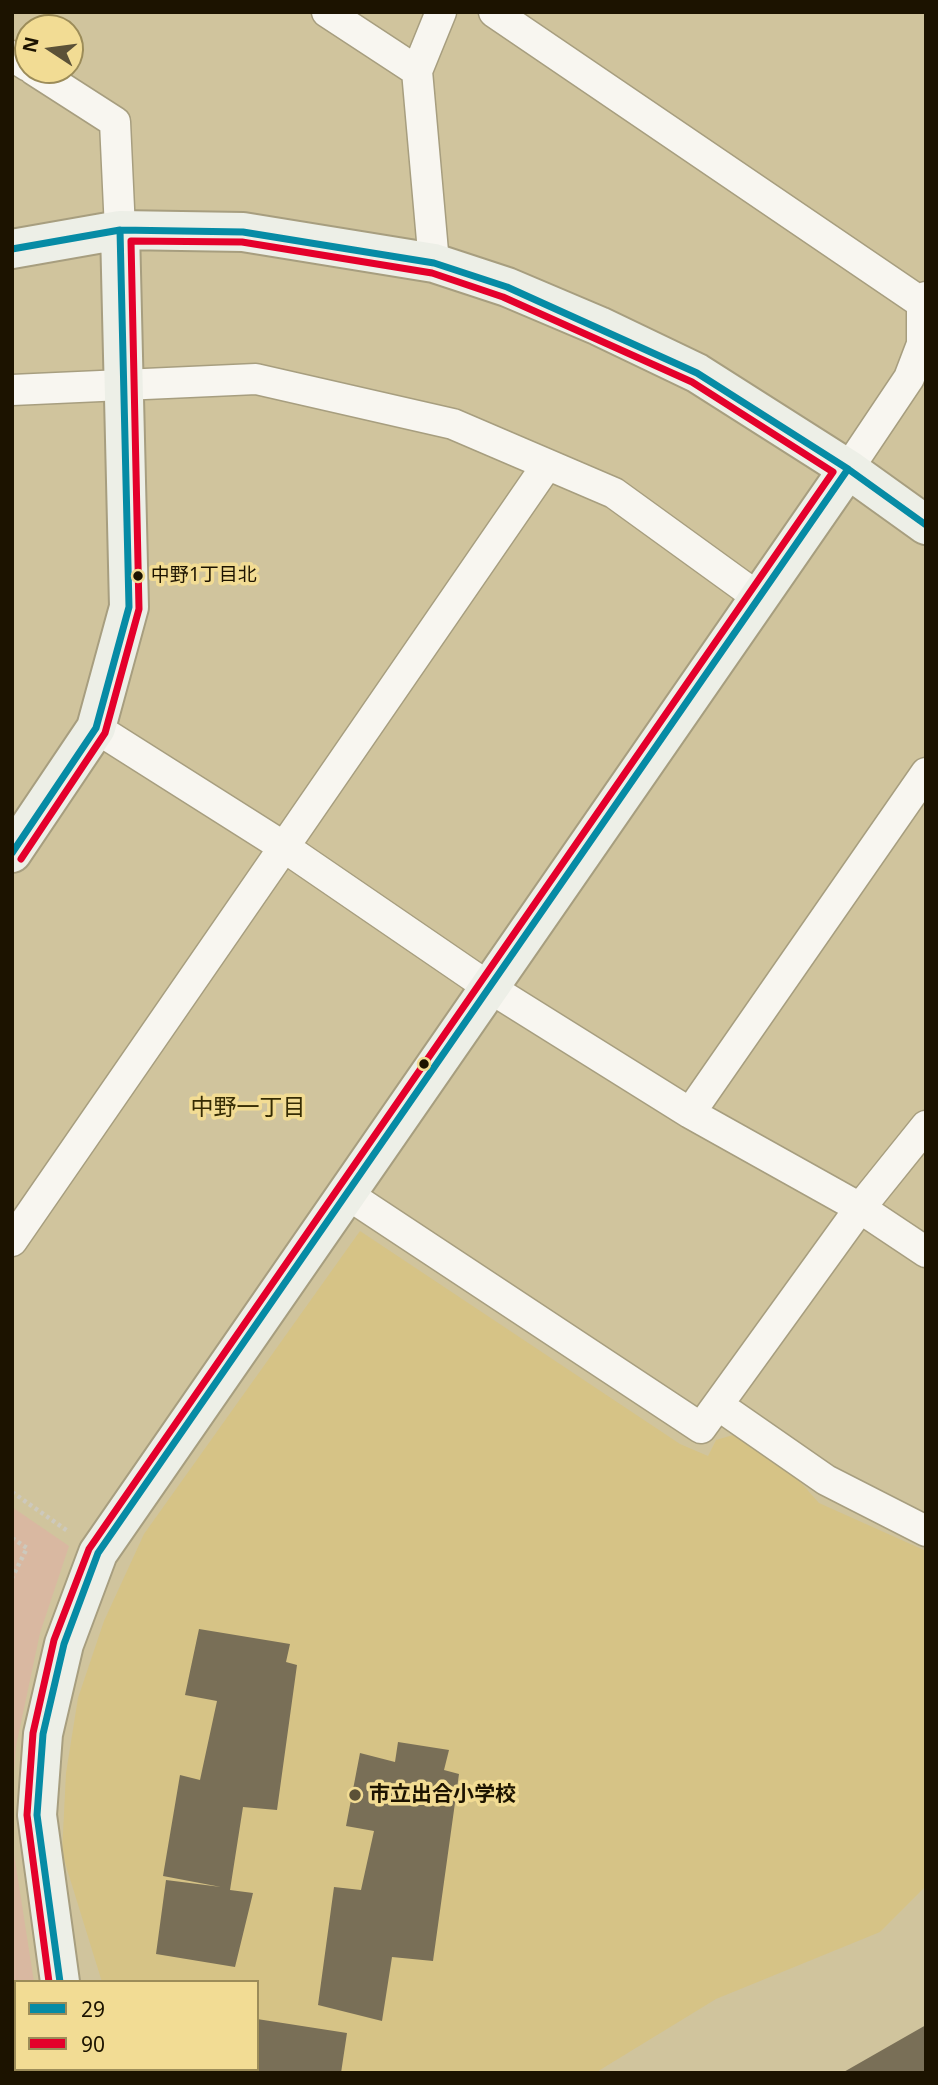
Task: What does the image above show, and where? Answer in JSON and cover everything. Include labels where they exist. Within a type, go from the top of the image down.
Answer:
[{"type":"street","points":[[327,12],[417,71]]},
{"type":"street","points":[[435,263],[417,71],[441,12]]},
{"type":"street","points":[[60,1980],[37,1815],[43,1734],[64,1644],[98,1553],[848,470],[909,378],[922,344],[924,300],[494,12]]},
{"type":"street","points":[[12,853],[96,728],[129,607],[120,230],[114,122],[56,84]]},
{"type":"street","points":[[12,249],[120,230],[243,232],[435,263],[553,306],[696,373],[848,470],[926,525]]},
{"type":"street","points":[[12,390],[256,379],[453,424],[614,493],[759,598]]},
{"type":"street","points":[[12,1241],[547,465]]},
{"type":"street","points":[[96,728],[284,847],[490,988],[690,1114],[860,1208],[926,1252]]},
{"type":"street","points":[[690,1114],[926,773]]},
{"type":"street","points":[[348,1194],[701,1428],[860,1208],[926,1126]]},
{"type":"street","points":[[718,1405],[826,1480],[926,1531]]},
{"type":"path","points":[[12,1492],[98,1553]]},
{"type":"path","points":[[12,1538],[27,1548],[12,1578]]},
{"type":"shaded area","points":[[360,1231],[680,1444],[708,1456],[716,1440],[733,1435],[793,1474],[819,1503],[926,1551],[926,1886],[880,1932],[716,1999],[595,2073],[111,2073],[259,2071],[259,1980],[101,1980],[62,1853],[66,1773],[78,1698],[104,1621],[144,1534]]},
{"type":"shaded area","points":[[12,1507],[69,1546],[40,1633],[16,1746],[13,1784],[14,1854],[34,1980],[14,1980],[12,2025]]},
{"type":"building","points":[[199,1629],[290,1644],[286,1662],[297,1665],[277,1810],[243,1807],[230,1890],[253,1893],[235,1967],[156,1954],[166,1880],[221,1887],[163,1876],[180,1775],[200,1780],[217,1701],[185,1695]]},
{"type":"building","points":[[398,1742],[449,1750],[444,1770],[459,1774],[433,1961],[392,1957],[382,2021],[318,2005],[334,1887],[361,1890],[374,1831],[346,1826],[360,1753],[395,1762]]},
{"type":"building","points":[[259,2019],[347,2033],[341,2073],[164,2073],[259,2071]]},
{"type":"building","points":[[926,2025],[926,2073],[842,2073]]},
{"type":"transit line","name":"29","points":[[12,249],[120,230],[243,232],[434,263],[507,287],[697,373],[848,469],[926,525]]},
{"type":"transit line","name":"29","points":[[12,853],[96,728],[129,607],[120,230]]},
{"type":"transit line","name":"90","points":[[21,859],[105,733],[139,609],[131,241],[242,242],[432,273],[503,297],[692,382],[833,472],[89,1549],[54,1640],[33,1733],[27,1815],[49,1980]]},
{"type":"transit line","name":"29","points":[[60,1980],[37,1815],[43,1734],[64,1644],[98,1553],[848,469]]},
{"type":"place","name":"中野1丁目北","points":[[138,576]]},
{"type":"place","name":"市立出合小学校","points":[[355,1795]]},
{"type":"district","name":"中野一丁目","points":[[248,1108]]}]
